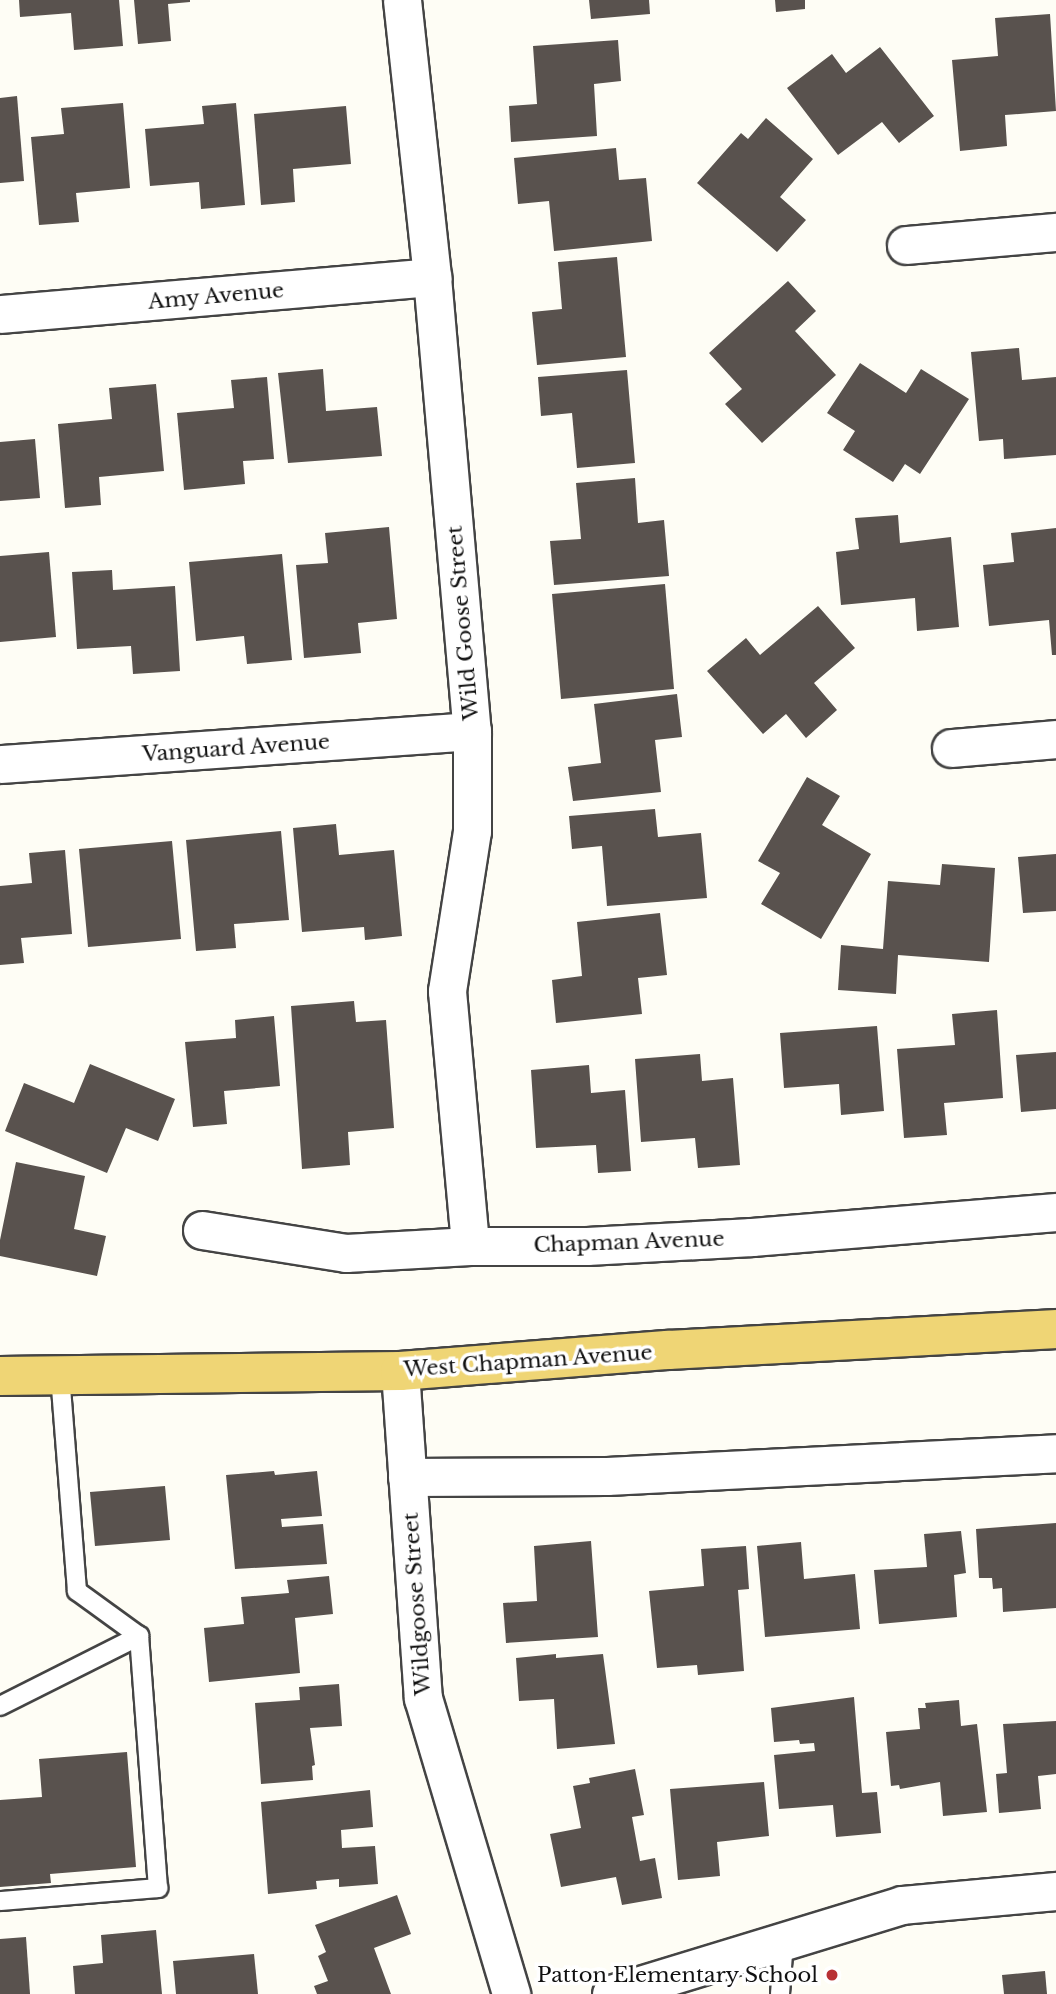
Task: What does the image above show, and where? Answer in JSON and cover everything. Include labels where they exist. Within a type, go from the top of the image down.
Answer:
[{"type":"main road","name":"West Chapman Avenue","points":[[0,1376],[400,1371],[669,1350],[1056,1329]]},
{"type":"street","name":"Wild Goose Street","points":[[402,0],[432,277],[472,731],[472,831],[447,991],[470,1246]]},
{"type":"street","points":[[906,245],[1056,232]]},
{"type":"street","name":"Amy Avenue","points":[[0,314],[432,277]]},
{"type":"street","name":"Vanguard Avenue","points":[[0,764],[472,731]]},
{"type":"street","points":[[951,748],[1056,738]]},
{"type":"street","name":"Chapman Avenue","points":[[202,1230],[346,1253],[470,1246],[587,1246],[738,1238],[1056,1212]]},
{"type":"street","name":"Wildgoose Street","points":[[400,1371],[423,1698],[511,1994]]},
{"type":"street","points":[[407,1477],[607,1476],[1056,1453]]},
{"type":"street","points":[[611,1994],[902,1905],[1056,1891]]},
{"type":"lane","points":[[0,1901],[158,1888],[138,1636],[78,1591],[60,1376]]},
{"type":"lane","points":[[0,1706],[138,1636]]},
{"type":"lane","points":[[780,1994],[784,1941]]},
{"type":"building","points":[[19,0],[119,0],[123,46],[74,50],[71,13],[20,17]]},
{"type":"building","points":[[134,0],[190,2],[168,4],[171,41],[138,44]]},
{"type":"building","points":[[589,0],[649,0],[650,14],[591,19]]},
{"type":"building","points":[[775,0],[805,0],[805,9],[776,12]]},
{"type":"building","points":[[1050,14],[1056,111],[1005,115],[1007,146],[960,151],[952,60],[998,56],[995,18]]},
{"type":"building","points":[[618,40],[621,81],[594,84],[597,136],[511,142],[509,106],[537,104],[533,46]]},
{"type":"building","points":[[880,47],[934,116],[899,143],[882,122],[838,155],[787,88],[832,54],[846,73]]},
{"type":"building","points":[[17,96],[24,181],[0,183],[0,98]]},
{"type":"building","points":[[123,103],[130,188],[76,193],[79,222],[39,225],[31,137],[64,134],[61,108]]},
{"type":"building","points":[[236,103],[245,205],[201,209],[199,182],[150,186],[145,129],[204,124],[202,106]]},
{"type":"building","points":[[346,106],[351,164],[293,169],[295,202],[261,205],[254,114]]},
{"type":"building","points":[[766,118],[813,159],[780,197],[806,220],[777,252],[697,183],[741,133],[748,139]]},
{"type":"building","points":[[616,148],[619,180],[646,178],[652,241],[554,251],[549,201],[518,204],[514,158]]},
{"type":"building","points":[[617,257],[626,357],[537,365],[532,312],[562,309],[558,262]]},
{"type":"building","points":[[788,281],[816,311],[795,331],[836,375],[762,443],[725,404],[742,389],[709,353]]},
{"type":"building","points":[[1019,348],[1022,380],[1056,377],[1056,455],[1004,459],[1003,439],[979,441],[971,352]]},
{"type":"building","points":[[860,363],[906,393],[921,369],[969,399],[920,474],[905,464],[893,482],[843,450],[855,431],[827,413]]},
{"type":"building","points":[[323,369],[326,411],[377,407],[382,456],[288,463],[278,373]]},
{"type":"building","points":[[627,370],[635,463],[577,468],[572,413],[541,416],[538,377]]},
{"type":"building","points":[[267,377],[274,459],[243,461],[245,484],[184,490],[177,413],[234,408],[231,380]]},
{"type":"building","points":[[156,384],[164,471],[99,477],[101,505],[65,508],[58,424],[112,419],[109,388]]},
{"type":"building","points":[[35,439],[40,498],[0,501],[0,442]]},
{"type":"building","points":[[635,478],[638,523],[664,520],[669,576],[554,585],[550,541],[581,539],[576,483]]},
{"type":"building","points":[[898,515],[900,543],[951,537],[959,627],[917,631],[915,598],[841,605],[836,552],[859,549],[855,518]]},
{"type":"building","points":[[389,527],[397,619],[358,623],[361,653],[304,658],[296,565],[328,563],[325,533]]},
{"type":"building","points":[[1056,528],[1056,655],[1052,655],[1049,620],[989,626],[983,565],[1014,562],[1011,533]]},
{"type":"building","points":[[49,552],[56,637],[0,642],[0,556]]},
{"type":"building","points":[[282,554],[292,660],[247,664],[244,636],[196,641],[189,562]]},
{"type":"building","points":[[112,570],[113,590],[175,586],[180,671],[133,674],[131,646],[77,649],[72,572]]},
{"type":"building","points":[[665,584],[674,689],[561,699],[552,594]]},
{"type":"building","points":[[818,606],[855,648],[814,683],[837,710],[806,738],[786,714],[763,734],[707,671],[746,638],[760,655]]},
{"type":"building","points":[[677,694],[682,737],[655,740],[661,792],[573,801],[568,767],[601,763],[594,704]]},
{"type":"building","points":[[807,777],[840,796],[822,825],[871,854],[821,939],[761,904],[780,873],[758,861]]},
{"type":"building","points":[[655,809],[658,837],[701,833],[707,898],[607,906],[602,846],[572,849],[569,816]]},
{"type":"building","points":[[336,824],[339,855],[394,850],[402,936],[365,940],[364,927],[302,932],[293,828]]},
{"type":"building","points":[[281,831],[289,920],[234,924],[236,948],[196,951],[186,840]]},
{"type":"building","points":[[172,841],[181,939],[88,947],[79,849]]},
{"type":"building","points":[[65,850],[72,934],[21,938],[24,963],[0,965],[0,886],[32,883],[29,853]]},
{"type":"building","points":[[1056,854],[1056,911],[1023,913],[1018,857]]},
{"type":"building","points":[[942,864],[995,868],[989,962],[898,955],[896,994],[838,990],[841,945],[883,949],[888,881],[940,885]]},
{"type":"building","points":[[660,913],[667,975],[638,978],[642,1014],[556,1023],[552,980],[582,976],[577,922]]},
{"type":"building","points":[[354,1001],[356,1022],[386,1020],[394,1128],[348,1132],[350,1165],[302,1169],[291,1006]]},
{"type":"building","points":[[997,1010],[1003,1098],[944,1103],[947,1135],[904,1138],[897,1049],[955,1045],[952,1014]]},
{"type":"building","points":[[274,1016],[280,1086],[224,1091],[227,1124],[193,1127],[185,1042],[236,1038],[235,1020]]},
{"type":"building","points":[[877,1026],[884,1111],[841,1115],[839,1084],[784,1088],[780,1033]]},
{"type":"building","points":[[1056,1052],[1056,1109],[1021,1112],[1016,1055]]},
{"type":"building","points":[[700,1054],[702,1081],[733,1078],[740,1165],[698,1168],[695,1138],[641,1142],[635,1059]]},
{"type":"building","points":[[90,1064],[175,1099],[158,1141],[126,1128],[107,1173],[5,1131],[24,1083],[74,1103]]},
{"type":"building","points":[[589,1065],[591,1093],[625,1090],[631,1171],[598,1173],[596,1145],[536,1148],[531,1070]]},
{"type":"building","points":[[16,1162],[85,1176],[74,1229],[106,1236],[97,1276],[0,1256],[0,1240]]},
{"type":"building","points":[[274,1471],[275,1475],[317,1471],[322,1516],[281,1519],[282,1527],[323,1524],[327,1564],[235,1569],[226,1475]]},
{"type":"building","points":[[165,1486],[170,1540],[95,1546],[90,1492]]},
{"type":"building","points":[[1056,1523],[1056,1608],[1003,1612],[1002,1588],[993,1589],[992,1578],[979,1578],[976,1529]]},
{"type":"building","points":[[961,1531],[966,1573],[954,1575],[957,1617],[879,1624],[874,1570],[927,1567],[924,1534]]},
{"type":"building","points":[[591,1541],[598,1637],[506,1643],[503,1603],[537,1601],[534,1546]]},
{"type":"building","points":[[801,1542],[804,1579],[855,1574],[860,1629],[765,1637],[757,1546]]},
{"type":"building","points":[[746,1546],[749,1589],[738,1590],[744,1671],[698,1675],[697,1665],[657,1668],[649,1591],[704,1586],[701,1549]]},
{"type":"building","points":[[329,1576],[333,1614],[295,1618],[300,1673],[209,1682],[204,1628],[244,1624],[241,1597],[289,1593],[287,1580]]},
{"type":"building","points":[[556,1654],[556,1658],[603,1654],[615,1744],[557,1749],[554,1699],[519,1701],[516,1658]]},
{"type":"building","points":[[339,1684],[342,1726],[310,1728],[315,1765],[312,1766],[313,1780],[261,1784],[255,1703],[300,1700],[299,1687]]},
{"type":"building","points":[[854,1697],[862,1793],[877,1792],[881,1833],[836,1837],[833,1805],[779,1809],[774,1755],[815,1751],[814,1743],[800,1744],[799,1740],[774,1742],[771,1708]]},
{"type":"building","points":[[959,1700],[961,1726],[977,1724],[987,1812],[943,1816],[940,1782],[900,1789],[899,1785],[891,1786],[886,1732],[920,1729],[918,1708],[926,1708],[925,1703]]},
{"type":"building","points":[[1056,1721],[1056,1774],[1038,1776],[1041,1809],[999,1813],[996,1774],[1007,1773],[1003,1724]]},
{"type":"building","points":[[127,1752],[136,1867],[50,1874],[51,1883],[0,1887],[0,1800],[42,1797],[39,1759]]},
{"type":"building","points":[[635,1769],[644,1815],[632,1817],[640,1861],[655,1858],[662,1898],[622,1905],[616,1877],[561,1887],[550,1834],[581,1828],[573,1786],[590,1783],[589,1778]]},
{"type":"building","points":[[764,1782],[769,1836],[717,1842],[720,1876],[678,1880],[670,1789]]},
{"type":"building","points":[[370,1790],[373,1827],[341,1830],[342,1848],[375,1846],[378,1884],[339,1887],[339,1879],[316,1881],[317,1889],[268,1894],[261,1802]]},
{"type":"building","points":[[397,1895],[411,1934],[374,1948],[391,1994],[317,1994],[314,1986],[328,1981],[318,1956],[326,1952],[315,1925]]},
{"type":"building","points":[[156,1930],[162,1994],[75,1994],[73,1966],[103,1963],[101,1935]]},
{"type":"building","points":[[26,1937],[30,1994],[0,1994],[0,1939]]},
{"type":"building","points":[[254,1954],[258,1994],[176,1994],[173,1961]]},
{"type":"building","points":[[1045,1971],[1047,1994],[1004,1994],[1002,1975]]},
{"type":"place","name":"Patton Elementary School","points":[[832,1975]]}]
